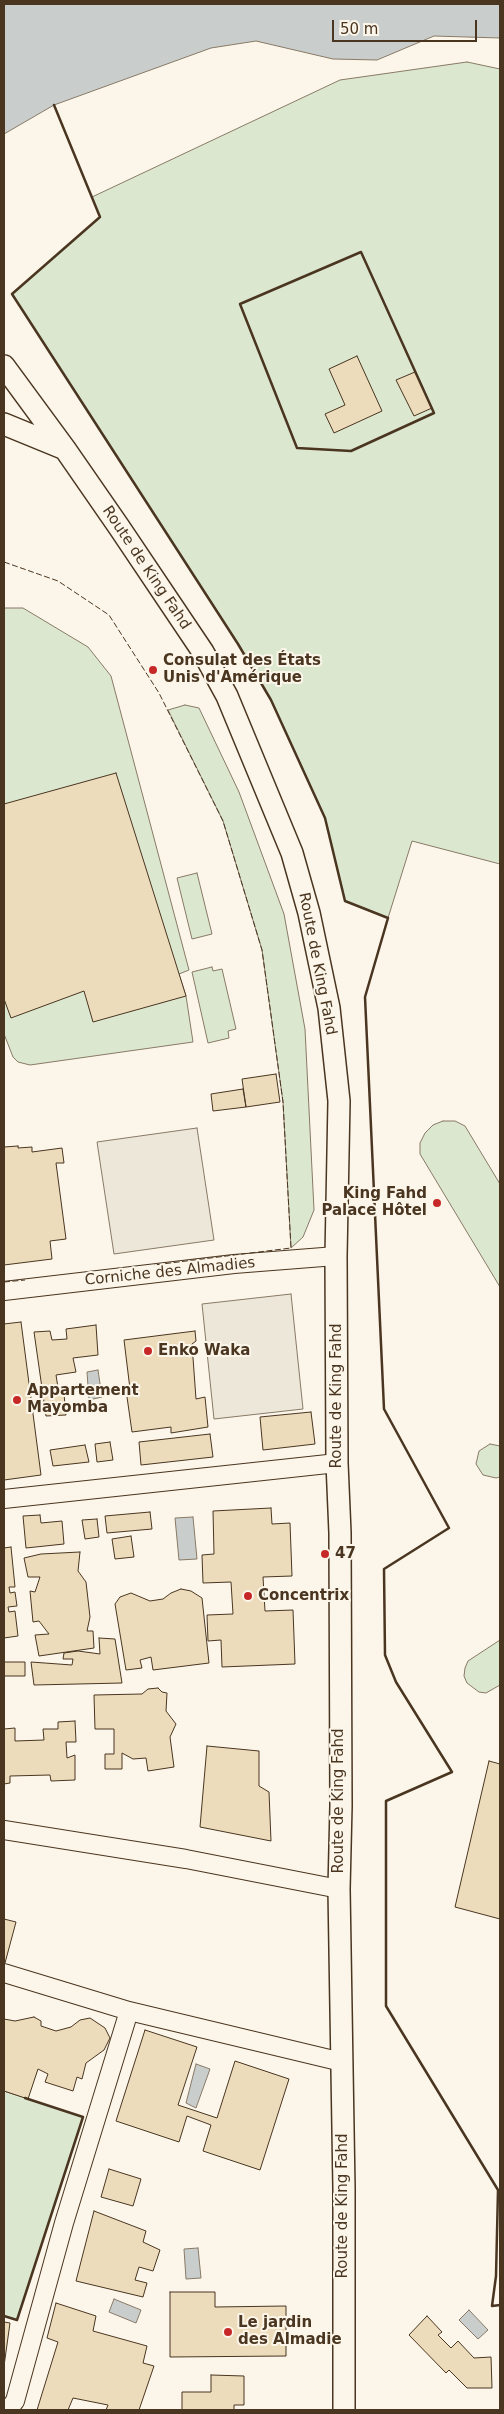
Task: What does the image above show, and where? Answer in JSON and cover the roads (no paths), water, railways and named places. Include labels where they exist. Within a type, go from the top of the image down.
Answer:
[{"type":"street","name":"Route de King Fahd","points":[[4,366],[66,449],[198,645],[218,678],[262,776],[292,853],[309,913],[329,1008],[339,1101],[336,1256],[337,1463],[340,1533],[341,1806],[339,1889],[344,2410]]},
{"type":"street","points":[[4,424],[66,449]]},
{"type":"street","name":"Corniche des Almadies","points":[[4,1291],[234,1264],[336,1256]]},
{"type":"street","points":[[4,1500],[337,1463]]},
{"type":"street","points":[[4,1830],[186,1859],[339,1889]]},
{"type":"street","points":[[4,1972],[129,2011],[342,2062]]},
{"type":"street","points":[[8,2410],[15,2401],[64,2223],[129,2011]]},
{"type":"place","name":"Consulat des États Unis d'Amérique","points":[[153,670]]},
{"type":"place","name":"King Fahd Palace Hôtel","points":[[437,1203]]},
{"type":"place","name":"Enko Waka","points":[[148,1351]]},
{"type":"place","name":"Appartement Mayomba","points":[[17,1400]]},
{"type":"place","name":"47","points":[[325,1554]]},
{"type":"place","name":"Concentrix","points":[[248,1596]]},
{"type":"place","name":"Le jardin des Almadie","points":[[228,2332]]}]
